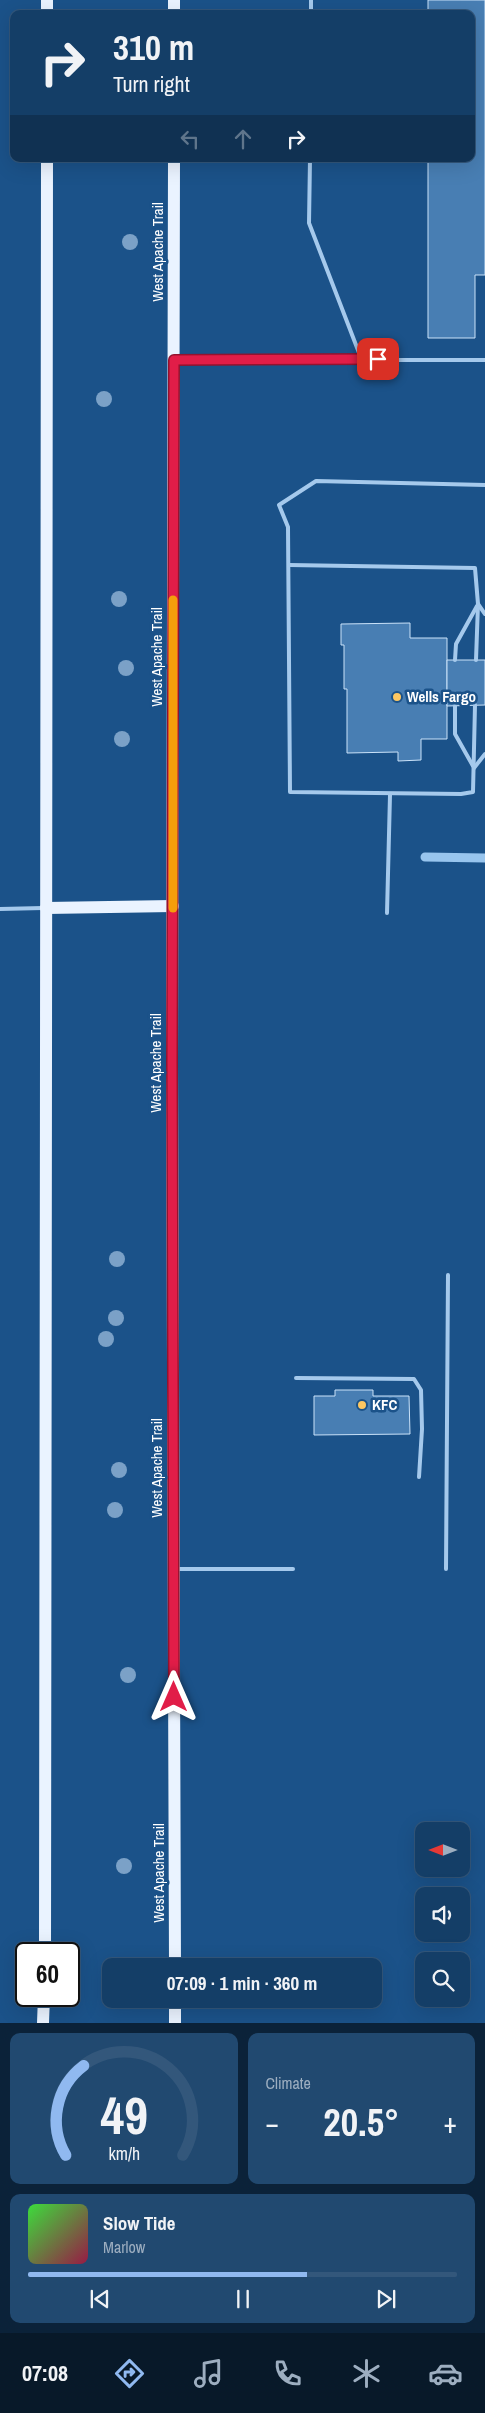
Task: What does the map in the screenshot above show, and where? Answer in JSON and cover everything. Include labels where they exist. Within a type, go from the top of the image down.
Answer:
[{"type":"main road","points":[[45,1942],[47,162]]},
{"type":"main road","name":"West Apache Trail","points":[[174,162],[175,1958]]},
{"type":"main road","points":[[46,908],[173,906]]},
{"type":"main road","points":[[44,2007],[44,2023]]},
{"type":"main road","points":[[175,2008],[175,2023]]},
{"type":"lane","points":[[310,162],[309,223],[361,358]]},
{"type":"lane","points":[[174,360],[361,358],[485,360]]},
{"type":"lane","points":[[475,705],[473,792],[461,794],[390,795],[290,792],[288,527],[279,505],[316,481],[485,485]]},
{"type":"lane","points":[[289,565],[475,568],[478,604],[476,660]]},
{"type":"lane","points":[[478,604],[485,614]]},
{"type":"lane","points":[[455,660],[456,644],[478,604]]},
{"type":"lane","points":[[455,706],[455,734],[474,768]]},
{"type":"lane","points":[[474,768],[485,754]]},
{"type":"lane","points":[[386,913],[390,795]]},
{"type":"lane","points":[[0,909],[46,908]]},
{"type":"lane","points":[[446,1569],[448,1275]]},
{"type":"lane","points":[[296,1378],[414,1379],[421,1390],[422,1429],[419,1477]]},
{"type":"lane","points":[[174,1569],[293,1569]]},
{"type":"building","points":[[428,0],[485,0],[485,275],[475,275],[475,338],[428,338],[428,162],[475,162],[475,10],[428,10]]},
{"type":"building","name":"Wells Fargo","points":[[410,623],[410,638],[447,638],[447,739],[421,739],[421,760],[398,761],[398,752],[347,753],[347,689],[344,689],[344,645],[341,645],[341,624]]},
{"type":"building","points":[[447,660],[485,660],[485,705],[447,706]]},
{"type":"building","name":"KFC","points":[[335,1390],[373,1390],[373,1396],[409,1396],[410,1434],[314,1435],[314,1396],[335,1396]]},
{"type":"waterway","points":[[425,857],[485,858]]},
{"type":"slow traffic","points":[[173,600],[173,908]]},
{"type":"place","name":"Wells Fargo","points":[[397,697]]},
{"type":"place","name":"KFC","points":[[362,1405]]},
{"type":"route","points":[[174,1697],[172,1063],[174,360],[378,359]]}]
